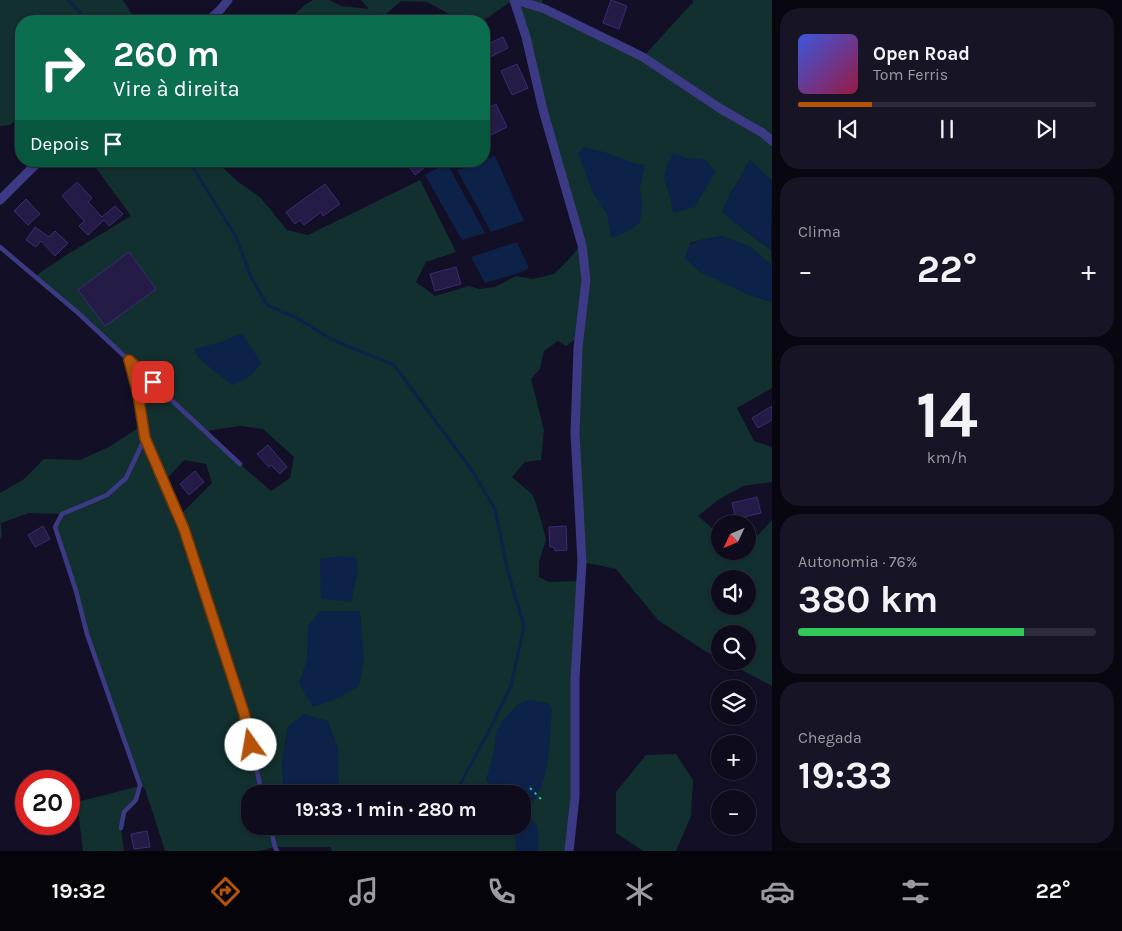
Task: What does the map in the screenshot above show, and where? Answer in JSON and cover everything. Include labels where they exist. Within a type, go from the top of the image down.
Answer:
[{"type":"street","points":[[215,15],[228,0]]},
{"type":"street","points":[[515,0],[545,9],[643,57],[721,109],[763,133],[772,141]]},
{"type":"street","points":[[515,0],[526,36],[543,110],[582,245],[586,280],[578,348],[575,433],[582,562],[575,679],[575,797],[569,851]]},
{"type":"street","points":[[0,200],[33,167]]},
{"type":"lane","points":[[0,247],[77,312],[240,464]]},
{"type":"lane","points":[[129,360],[138,394],[145,438],[184,529],[244,713],[260,785]]},
{"type":"lane","points":[[121,828],[124,812],[136,800],[140,786],[87,634],[76,591],[55,527],[62,514],[107,495],[126,478],[145,438]]},
{"type":"lane","points":[[272,835],[274,847],[278,851]]},
{"type":"path","points":[[531,789],[541,799]]},
{"type":"green space","points":[[0,0],[123,0],[132,15],[15,15],[15,121],[10,125],[0,126]]},
{"type":"green space","points":[[313,0],[329,0],[342,6],[369,9],[361,0],[513,0],[490,16],[451,15],[427,2],[401,1],[385,15],[294,15]]},
{"type":"green space","points":[[514,0],[542,0],[545,9],[643,57],[693,0],[772,0],[772,181],[750,160],[729,195],[734,222],[771,250],[772,266],[750,247],[722,236],[690,243],[747,294],[772,302],[772,388],[737,408],[754,441],[772,447],[772,482],[743,486],[718,500],[698,516],[711,527],[711,560],[756,560],[756,536],[772,520],[772,686],[742,670],[756,670],[756,625],[711,625],[711,654],[658,620],[616,569],[582,562],[575,433],[579,337],[566,346],[558,341],[544,351],[540,369],[531,379],[544,430],[541,460],[525,462],[512,477],[533,495],[541,520],[546,540],[539,562],[539,577],[549,582],[581,581],[569,851],[332,851],[330,847],[275,847],[259,851],[165,851],[145,789],[141,786],[136,800],[124,812],[121,828],[124,851],[83,851],[80,826],[80,801],[140,786],[87,634],[55,527],[62,514],[29,513],[1,523],[2,536],[0,539],[0,493],[24,479],[44,459],[80,460],[109,447],[143,425],[129,360],[35,276],[131,216],[95,167],[222,167],[237,181],[260,197],[287,230],[308,235],[420,180],[456,252],[426,262],[416,282],[435,296],[469,286],[479,289],[495,287],[516,276],[533,279],[554,274],[581,245]],"holes":[[[240,426],[263,429],[294,457],[290,478],[271,491],[206,431]],[[184,460],[206,464],[212,483],[179,516],[164,482]],[[288,726],[339,782],[336,785],[531,785],[531,835],[241,835],[241,785],[284,785],[282,763]]]},
{"type":"green space","points":[[676,754],[693,780],[691,816],[676,851],[643,851],[616,833],[616,792],[646,755]]},
{"type":"water","points":[[584,147],[645,165],[640,187],[642,207],[640,222],[629,231],[611,238],[607,214],[593,193],[578,153]]},
{"type":"water","points":[[673,153],[686,158],[705,159],[715,172],[695,207],[673,213],[664,178],[666,167]]},
{"type":"water","points":[[495,156],[524,221],[491,232],[457,170],[465,167],[490,167],[490,158]]},
{"type":"water","points":[[750,160],[772,181],[771,250],[722,212],[729,195]]},
{"type":"water","points":[[440,167],[449,167],[485,233],[462,240],[425,175]]},
{"type":"water","points":[[722,236],[750,247],[772,266],[772,302],[747,294],[700,272],[685,258],[690,244]]},
{"type":"water","points":[[517,242],[529,268],[522,272],[485,283],[471,257]]},
{"type":"water","points":[[242,333],[261,363],[252,375],[233,385],[198,357],[194,349],[221,342]]},
{"type":"water","points":[[339,556],[356,557],[358,571],[351,602],[321,599],[320,559]]},
{"type":"water","points":[[320,611],[360,611],[364,658],[359,686],[334,700],[313,707],[299,683],[307,660],[308,626]]},
{"type":"water","points":[[529,700],[548,703],[552,709],[548,760],[542,785],[531,805],[531,785],[490,785],[486,780],[494,751],[496,733],[503,720],[518,704]]},
{"type":"water","points":[[304,714],[328,721],[338,748],[339,782],[336,785],[284,785],[282,763],[288,726]]},
{"type":"water","points":[[531,819],[533,820],[538,829],[538,851],[516,851],[515,835],[531,835]]},
{"type":"building","points":[[611,0],[627,6],[619,29],[603,23]]},
{"type":"building","points":[[503,37],[508,48],[490,57],[490,43]]},
{"type":"building","points":[[517,64],[528,88],[512,95],[501,71]]},
{"type":"building","points":[[496,104],[507,127],[491,135],[490,107]]},
{"type":"building","points":[[409,167],[423,167],[424,168],[415,175]]},
{"type":"building","points":[[77,182],[92,198],[88,202],[102,217],[115,206],[123,214],[109,226],[104,220],[88,235],[79,226],[84,221],[62,196]]},
{"type":"building","points":[[325,184],[340,204],[323,216],[321,212],[304,225],[300,220],[295,224],[286,212]]},
{"type":"building","points":[[26,199],[40,214],[28,225],[14,211]]},
{"type":"building","points":[[35,227],[49,237],[55,231],[68,243],[55,256],[41,241],[36,247],[26,240]]},
{"type":"building","points":[[129,252],[156,289],[105,326],[78,290]]},
{"type":"building","points":[[456,267],[461,284],[435,291],[430,274]]},
{"type":"building","points":[[772,406],[772,420],[758,428],[752,418]]},
{"type":"building","points":[[268,445],[287,467],[280,474],[271,465],[269,467],[257,454]]},
{"type":"building","points":[[195,471],[204,482],[189,495],[180,484]]},
{"type":"building","points":[[757,497],[761,513],[735,515],[732,503]]},
{"type":"building","points":[[43,526],[50,539],[35,547],[28,535]]},
{"type":"building","points":[[566,526],[567,550],[555,551],[554,547],[550,547],[549,527]]},
{"type":"building","points":[[147,831],[150,847],[134,849],[131,834]]},
{"type":"waterway","points":[[68,0],[83,15]]},
{"type":"waterway","points":[[193,167],[236,237],[251,277],[267,305],[295,317],[333,340],[394,365],[471,469],[495,509],[508,572],[524,626],[511,686],[460,785]]},
{"type":"route","points":[[153,382],[129,360],[138,394],[145,438],[184,529],[244,713],[251,745]]}]
